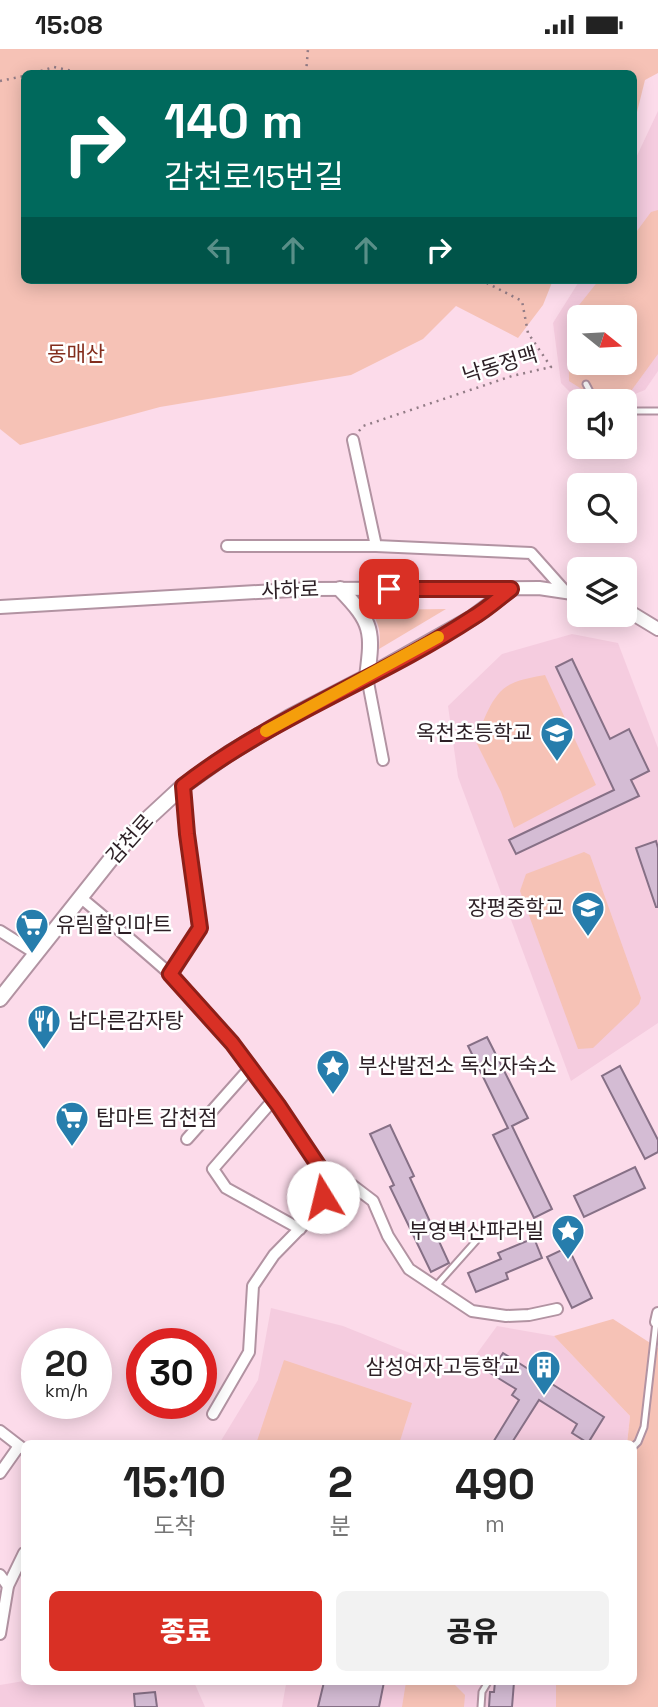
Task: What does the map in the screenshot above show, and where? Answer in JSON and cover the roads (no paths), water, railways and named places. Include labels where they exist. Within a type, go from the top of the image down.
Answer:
[{"type":"main road","points":[[340,589],[361,612],[369,629],[372,640],[367,677]]},
{"type":"main road","name":"감천로","points":[[0,999],[80,897],[143,823],[183,786],[228,754],[290,717],[472,618],[511,589]]},
{"type":"street","points":[[353,440],[376,546]]},
{"type":"street","points":[[227,546],[376,546],[531,553],[565,590]]},
{"type":"street","name":"사하로","points":[[0,607],[309,589],[565,590]]},
{"type":"street","points":[[637,616],[658,629]]},
{"type":"street","points":[[367,677],[383,760]]},
{"type":"street","points":[[170,974],[200,928],[183,786]]},
{"type":"street","points":[[80,897],[170,974],[232,1043],[274,1099],[328,1180]]},
{"type":"street","points":[[0,931],[35,953]]},
{"type":"street","points":[[187,1139],[250,1068]]},
{"type":"street","points":[[274,1099],[213,1169],[226,1188],[300,1229]]},
{"type":"street","points":[[217,1407],[249,1352],[253,1286],[274,1255],[315,1213],[328,1180]]},
{"type":"street","points":[[328,1180],[348,1182],[373,1201],[388,1236],[409,1269],[471,1311],[517,1315],[558,1309]]},
{"type":"street","points":[[0,1431],[21,1446]]},
{"type":"street","points":[[0,1473],[21,1448]]},
{"type":"street","points":[[0,1634],[8,1586],[21,1559]]},
{"type":"street","points":[[0,1575],[8,1586]]},
{"type":"lane","points":[[586,384],[589,389]]},
{"type":"lane","points":[[637,411],[658,411]]},
{"type":"lane","points":[[435,1287],[476,1241]]},
{"type":"lane","points":[[637,1443],[644,1427],[657,1317]]},
{"type":"lane","points":[[481,1707],[482,1692],[486,1685]]},
{"type":"place","name":"옥천초등학교","points":[[557,763]]},
{"type":"place","name":"장평중학교","points":[[588,938]]},
{"type":"place","name":"유림할인마트","points":[[32,955]]},
{"type":"place","name":"남다른감자탕","points":[[44,1051]]},
{"type":"place","name":"부산발전소 독신자숙소","points":[[333,1096]]},
{"type":"place","name":"탑마트 감천점","points":[[72,1148]]},
{"type":"place","name":"부영벽산파라빌","points":[[568,1261]]},
{"type":"place","name":"삼성여자고등학교","points":[[544,1397]]},
{"type":"park label","name":"동매산","points":[[76,354]]}]
